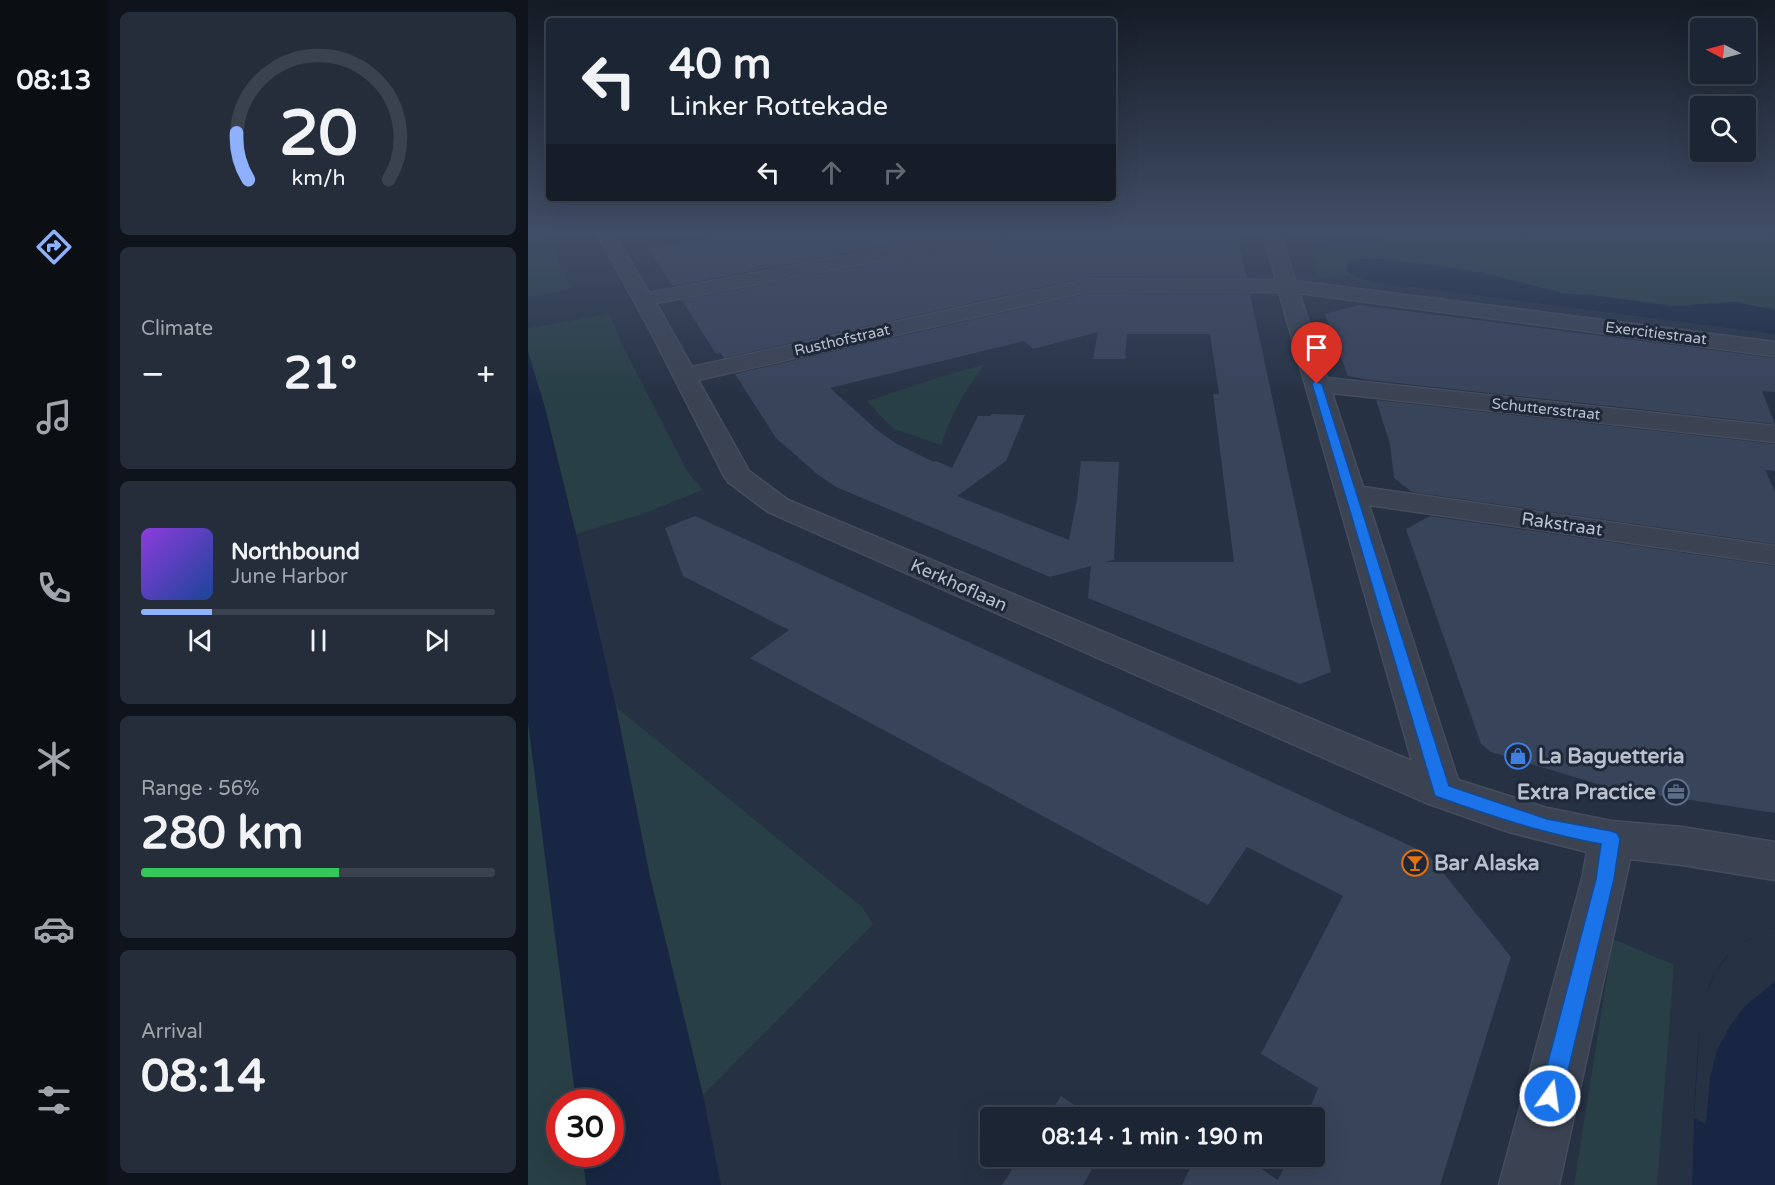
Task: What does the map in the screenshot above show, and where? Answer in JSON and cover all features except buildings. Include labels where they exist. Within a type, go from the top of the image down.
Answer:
[{"type":"street","name":"Kerkhoflaan","points":[[636,288],[663,334],[738,476],[778,506],[1278,723],[1442,791],[1509,815],[1547,826],[1611,839],[1775,861]]},
{"type":"street","points":[[637,291],[641,288]]},
{"type":"street","points":[[637,291],[654,288]]},
{"type":"street","name":"Rusthofstraat","points":[[684,376],[1074,288]]},
{"type":"street","points":[[1288,288],[1442,791]]},
{"type":"street","name":"Exercitiestraat","points":[[1305,288],[1775,349]]},
{"type":"street","name":"Schuttersstraat","points":[[1317,384],[1775,434]]},
{"type":"street","name":"Rakstraat","points":[[1350,494],[1775,555]]},
{"type":"street","points":[[1529,1185],[1605,879],[1611,839]]},
{"type":"green space","points":[[528,288],[571,289],[528,297]]},
{"type":"green space","points":[[1543,288],[1775,288],[1775,310],[1735,302],[1673,306],[1561,293]]},
{"type":"green space","points":[[610,315],[622,344],[687,471],[703,490],[642,514],[576,534],[545,408],[528,352],[528,328]]},
{"type":"green space","points":[[984,365],[959,403],[941,445],[892,428],[867,401],[940,377]]},
{"type":"green space","points":[[528,436],[655,1185],[528,1185]]},
{"type":"green space","points":[[616,707],[862,907],[873,924],[703,1095],[650,877]]},
{"type":"green space","points":[[1613,939],[1674,965],[1657,1185],[1574,1185]]},
{"type":"water","points":[[1421,288],[1543,288],[1561,293],[1673,306],[1735,302],[1775,310],[1775,334]]},
{"type":"water","points":[[528,352],[545,408],[576,534],[616,707],[650,877],[703,1095],[721,1185],[586,1185],[584,1167],[624,1167],[624,1089],[574,1089],[528,722]]},
{"type":"water","points":[[1775,928],[1775,1185],[1692,1185],[1695,1091],[1704,1002],[1718,967],[1730,953],[1746,941]]},
{"type":"pier","points":[[1775,928],[1775,981],[1744,1007],[1717,1050],[1710,1078],[1706,1124],[1694,1118],[1700,1023],[1704,999],[1716,971],[1734,948],[1765,930]]},
{"type":"place","name":"La Baguetteria","points":[[1518,756]]},
{"type":"place","name":"Extra Practice","points":[[1676,792]]},
{"type":"place","name":"Bar Alaska","points":[[1415,863]]},
{"type":"route","points":[[1317,384],[1442,791],[1547,826],[1611,839],[1605,879],[1550,1096]]}]
